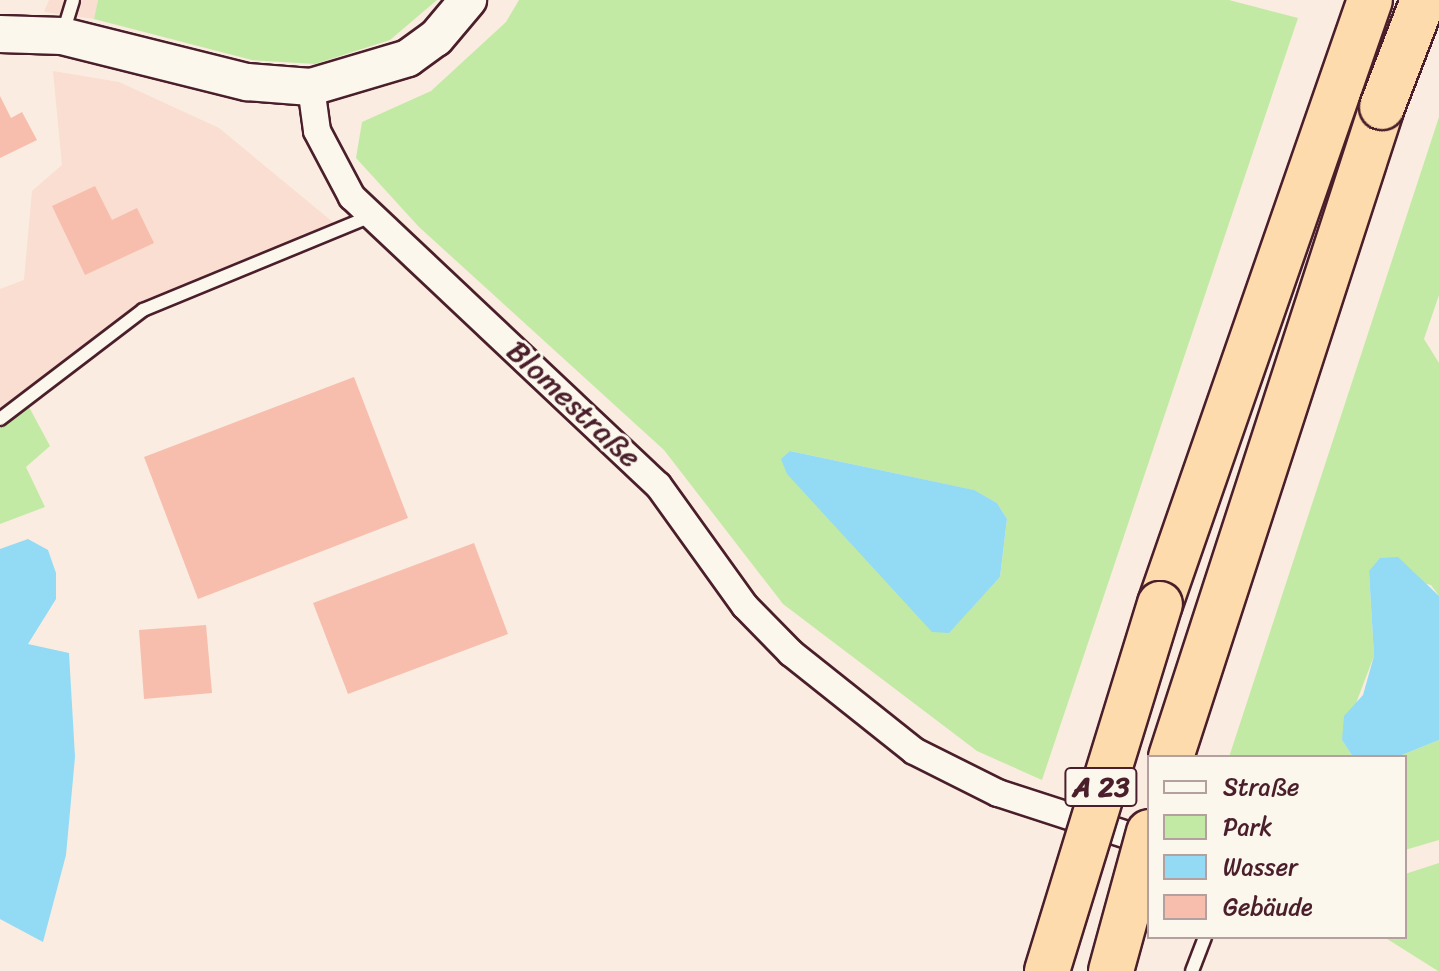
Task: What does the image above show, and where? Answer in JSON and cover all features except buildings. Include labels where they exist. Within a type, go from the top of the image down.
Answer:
[{"type":"highway","name":"A 23","points":[[1047,971],[1160,604],[1370,0]]},
{"type":"highway","name":"A 23","points":[[1172,755],[1212,619],[1382,107],[1423,0]]},
{"type":"highway","name":"A 23","points":[[1111,971],[1147,839]]},
{"type":"main road","points":[[0,34],[62,36],[247,82],[311,87],[408,58],[436,38],[468,0]]},
{"type":"street","name":"Blomestraße","points":[[311,87],[317,131],[335,175],[369,217],[628,454],[745,606],[851,706],[905,745],[998,793],[1147,841]]},
{"type":"lane","points":[[62,36],[73,0]]},
{"type":"lane","points":[[0,419],[143,310],[369,217]]},
{"type":"lane","points":[[1192,971],[1204,939]]},
{"type":"shaded area","points":[[49,0],[98,0],[94,19],[44,12]]},
{"type":"shaded area","points":[[53,71],[119,82],[219,128],[340,228],[170,300],[24,395],[29,407],[0,418],[0,289],[24,280],[32,191],[62,165]]},
{"type":"green space","points":[[98,0],[437,0],[390,40],[315,64],[252,60],[94,19]]},
{"type":"green space","points":[[519,0],[1229,0],[1298,18],[1042,780],[977,751],[783,604],[664,450],[419,227],[356,158],[362,122],[431,91],[506,22]],"holes":[[[790,451],[973,490],[997,503],[1007,519],[1000,577],[949,632]]]},
{"type":"green space","points":[[1439,117],[1439,295],[1424,339],[1439,363],[1439,596],[1431,585],[1369,571],[1374,656],[1342,740],[1352,755],[1230,755]]},
{"type":"green space","points":[[29,407],[50,446],[26,467],[45,507],[0,524],[0,418]]},
{"type":"green space","points":[[1439,740],[1439,840],[1407,849],[1407,755],[1402,755]]},
{"type":"green space","points":[[1439,863],[1439,971],[1387,939],[1407,939],[1407,873]]},
{"type":"water","points":[[790,451],[974,490],[997,503],[1007,519],[1000,577],[949,633],[932,632],[787,474],[781,459]]},
{"type":"water","points":[[28,539],[48,550],[56,573],[56,599],[28,644],[69,653],[75,757],[66,855],[43,942],[0,919],[0,549]]},
{"type":"water","points":[[1398,557],[1439,596],[1439,740],[1402,755],[1352,755],[1342,740],[1344,716],[1363,695],[1374,656],[1369,571],[1380,558]]}]
